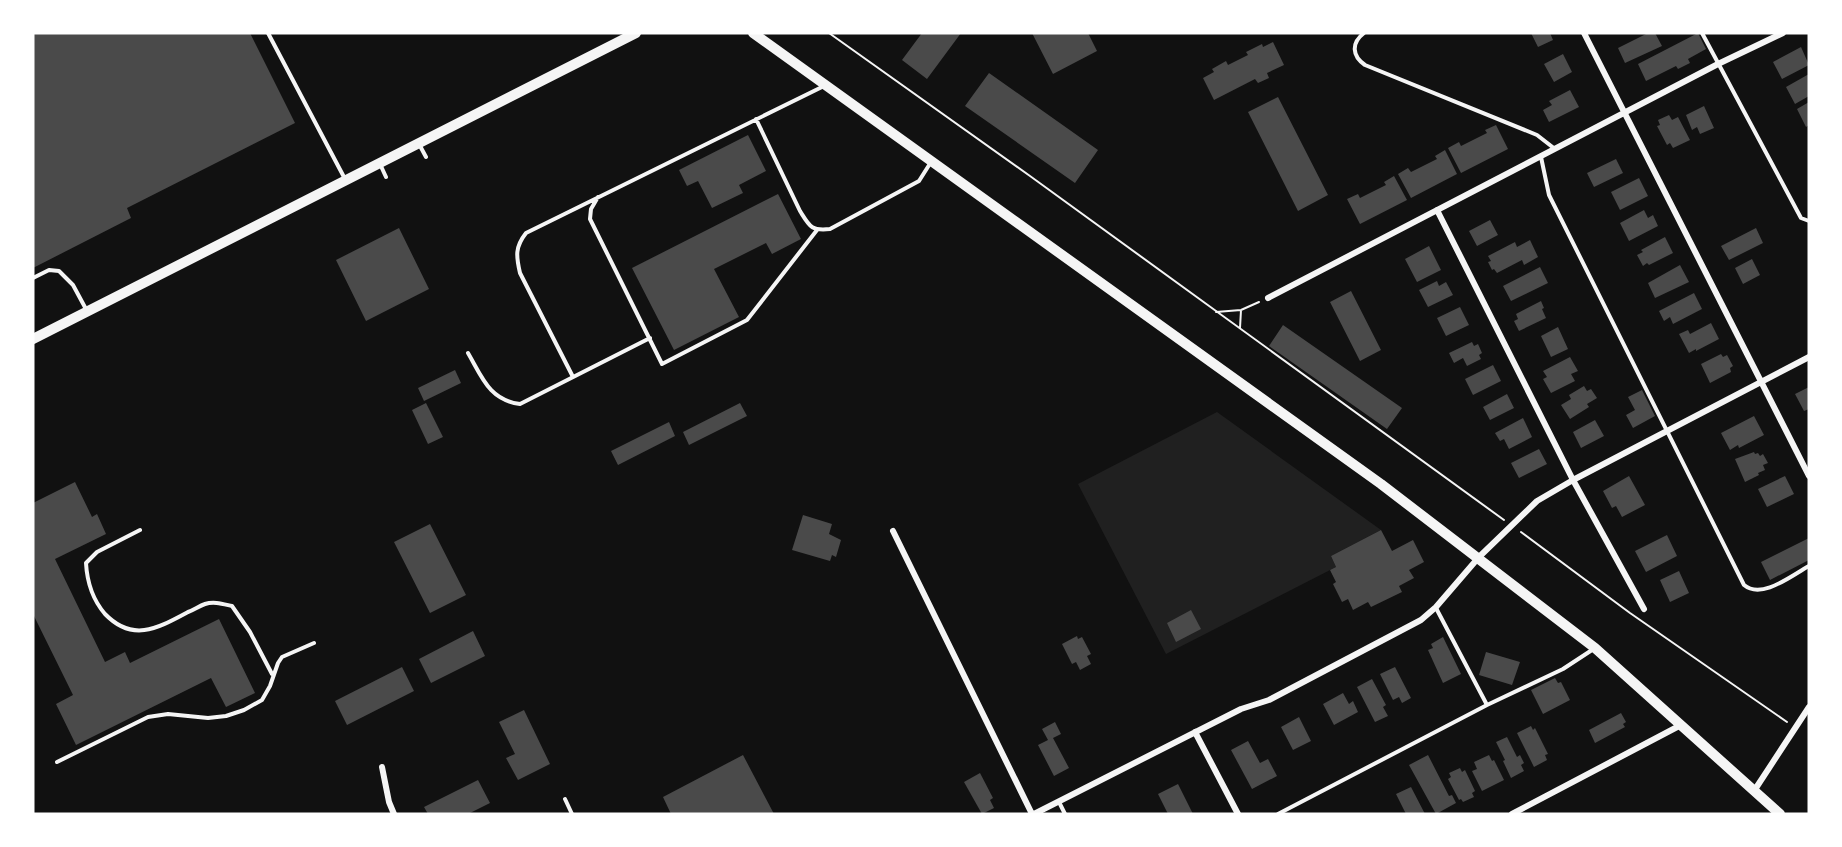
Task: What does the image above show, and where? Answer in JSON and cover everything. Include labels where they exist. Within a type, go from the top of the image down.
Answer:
[{"type":"main road","points":[[33,339],[636,33]]},
{"type":"main road","points":[[753,33],[1372,477],[1479,557],[1595,648],[1780,814]]},
{"type":"street","points":[[1584,33],[1809,476]]},
{"type":"street","points":[[1268,298],[1718,64],[1783,33]]},
{"type":"street","points":[[1437,210],[1573,480],[1644,609]]},
{"type":"street","points":[[893,531],[1033,814],[1241,709],[1279,694],[1421,620],[1436,607],[1479,557],[1537,501],[1667,430],[1809,357]]},
{"type":"street","points":[[1754,790],[1809,707]]},
{"type":"street","points":[[1512,814],[1681,724]]},
{"type":"street","points":[[1195,732],[1238,814]]},
{"type":"street","points":[[382,767],[389,802],[394,814]]},
{"type":"lane","points":[[268,33],[345,180]]},
{"type":"lane","points":[[1364,33],[1356,41],[1354,49],[1358,58],[1365,65],[1537,135],[1556,150]]},
{"type":"lane","points":[[1702,33],[1801,218],[1809,221]]},
{"type":"lane","points":[[573,377],[520,273],[516,256],[518,243],[526,233],[825,85]]},
{"type":"lane","points":[[756,119],[800,212],[809,226],[818,230],[830,229],[919,182],[928,170],[931,161]]},
{"type":"lane","points":[[419,143],[426,157]]},
{"type":"lane","points":[[1541,157],[1549,195],[1744,585],[1749,589],[1764,590],[1809,566]]},
{"type":"lane","points":[[379,163],[386,177]]},
{"type":"lane","points":[[598,197],[591,209],[590,219],[662,364],[747,320],[818,230]]},
{"type":"lane","points":[[33,278],[49,270],[59,271],[73,285],[87,311]]},
{"type":"lane","points":[[468,353],[484,383],[497,397],[509,403],[520,404],[650,338]]},
{"type":"lane","points":[[140,530],[97,552],[86,563],[87,576],[102,610],[116,625],[143,631],[158,627],[205,604],[218,603],[232,606],[250,632],[272,674]]},
{"type":"lane","points":[[1436,607],[1487,705]]},
{"type":"lane","points":[[57,762],[148,717],[168,714],[208,718],[226,716],[244,710],[262,700],[270,686],[272,674],[282,657],[314,643]]},
{"type":"lane","points":[[1278,814],[1487,705],[1563,669],[1595,648]]},
{"type":"lane","points":[[565,799],[572,814]]},
{"type":"lane","points":[[1059,801],[1065,814]]},
{"type":"path","points":[[829,33],[1512,525],[1630,613],[1795,728]]},
{"type":"path","points":[[1216,312],[1241,310],[1268,298]]},
{"type":"path","points":[[1240,329],[1241,310]]},
{"type":"shaded area","points":[[1217,412],[1381,530],[1331,556],[1336,567],[1166,654],[1078,484]]},
{"type":"building","points":[[33,33],[250,33],[295,123],[127,208],[131,218],[33,268]]},
{"type":"building","points":[[922,33],[961,33],[927,79],[902,60]]},
{"type":"building","points":[[1032,33],[1088,33],[1097,51],[1053,74]]},
{"type":"building","points":[[1531,33],[1550,33],[1553,40],[1538,47]]},
{"type":"building","points":[[1648,33],[1655,33],[1662,46],[1625,63],[1618,48]]},
{"type":"building","points":[[1698,33],[1706,49],[1688,59],[1690,63],[1678,69],[1676,66],[1646,81],[1638,64]]},
{"type":"building","points":[[1273,42],[1284,65],[1267,73],[1269,78],[1258,83],[1255,79],[1214,100],[1203,78],[1214,72],[1212,69],[1226,61],[1228,65],[1248,55],[1246,52],[1262,44],[1263,47]]},
{"type":"building","points":[[1801,47],[1809,65],[1782,79],[1773,62]]},
{"type":"building","points":[[1563,54],[1572,72],[1554,82],[1544,64]]},
{"type":"building","points":[[989,73],[1098,150],[1075,183],[965,106]]},
{"type":"building","points":[[1809,74],[1809,96],[1795,104],[1786,87]]},
{"type":"building","points":[[1570,90],[1579,107],[1549,122],[1543,110],[1552,105],[1549,101]]},
{"type":"building","points":[[1278,97],[1328,195],[1298,211],[1248,112]]},
{"type":"building","points":[[1809,102],[1809,125],[1806,127],[1797,109]]},
{"type":"building","points":[[1704,106],[1714,128],[1700,134],[1697,127],[1692,130],[1686,115]]},
{"type":"building","points":[[1669,115],[1672,120],[1678,117],[1690,140],[1673,148],[1670,143],[1667,145],[1657,126],[1660,125],[1658,120]]},
{"type":"building","points":[[1496,125],[1508,149],[1461,173],[1448,148],[1459,142],[1461,146],[1487,133],[1485,130]]},
{"type":"building","points":[[748,135],[766,171],[739,185],[743,193],[712,208],[698,181],[687,186],[679,170]]},
{"type":"building","points":[[1445,150],[1457,174],[1411,198],[1398,174],[1408,168],[1411,172],[1437,159],[1435,156]]},
{"type":"building","points":[[1616,159],[1623,173],[1594,187],[1587,173]]},
{"type":"building","points":[[1394,176],[1407,200],[1360,224],[1347,199],[1358,194],[1360,198],[1386,185],[1384,182]]},
{"type":"building","points":[[1639,178],[1648,196],[1620,210],[1611,192]]},
{"type":"building","points":[[778,194],[801,239],[772,254],[766,243],[714,269],[739,317],[674,350],[632,268]]},
{"type":"building","points":[[1644,210],[1648,218],[1653,215],[1658,226],[1629,241],[1620,223]]},
{"type":"building","points":[[1490,220],[1498,235],[1477,246],[1469,231]]},
{"type":"building","points":[[399,228],[429,289],[366,321],[336,260]]},
{"type":"building","points":[[1756,228],[1763,243],[1729,260],[1721,246]]},
{"type":"building","points":[[1665,237],[1673,253],[1643,266],[1637,255],[1643,252],[1641,250]]},
{"type":"building","points":[[1530,240],[1538,257],[1524,265],[1522,260],[1497,273],[1494,269],[1492,270],[1488,256],[1515,242],[1517,247]]},
{"type":"building","points":[[1429,246],[1441,270],[1417,282],[1405,259]]},
{"type":"building","points":[[1752,259],[1760,275],[1743,284],[1735,268]]},
{"type":"building","points":[[1680,265],[1689,282],[1655,298],[1648,283]]},
{"type":"building","points":[[1540,267],[1548,283],[1511,301],[1503,286]]},
{"type":"building","points":[[1437,281],[1439,286],[1446,282],[1453,295],[1428,307],[1419,290]]},
{"type":"building","points":[[1351,291],[1381,350],[1360,361],[1330,302]]},
{"type":"building","points":[[1694,293],[1702,309],[1673,324],[1670,317],[1664,321],[1659,311]]},
{"type":"building","points":[[1541,301],[1546,318],[1519,331],[1514,321],[1518,319],[1516,314]]},
{"type":"building","points":[[1460,307],[1469,325],[1446,336],[1437,318]]},
{"type":"building","points":[[1711,323],[1719,339],[1689,353],[1679,334],[1688,330],[1690,334]]},
{"type":"building","points":[[1283,325],[1402,408],[1387,429],[1269,346]]},
{"type":"building","points":[[1558,327],[1568,349],[1551,357],[1541,336]]},
{"type":"building","points":[[1472,342],[1474,346],[1478,344],[1482,353],[1479,355],[1481,359],[1467,366],[1463,358],[1454,363],[1449,353]]},
{"type":"building","points":[[1721,354],[1723,357],[1727,355],[1733,366],[1730,368],[1731,372],[1710,383],[1701,364]]},
{"type":"building","points":[[1570,357],[1578,371],[1571,374],[1575,381],[1551,393],[1543,379],[1547,377],[1543,371]]},
{"type":"building","points":[[1493,365],[1501,381],[1473,395],[1465,379]]},
{"type":"building","points":[[455,370],[461,383],[424,401],[418,388]]},
{"type":"building","points":[[1584,386],[1587,391],[1591,389],[1597,398],[1587,404],[1589,407],[1570,419],[1561,405],[1571,399],[1569,395]]},
{"type":"building","points":[[1809,387],[1809,409],[1804,411],[1795,394]]},
{"type":"building","points":[[1642,390],[1655,416],[1633,428],[1626,415],[1635,410],[1628,397]]},
{"type":"building","points":[[1507,394],[1514,408],[1490,420],[1483,407]]},
{"type":"building","points":[[426,403],[443,437],[428,444],[412,410]]},
{"type":"building","points":[[740,403],[747,416],[689,445],[683,432]]},
{"type":"building","points":[[1754,416],[1764,435],[1739,448],[1738,445],[1730,450],[1721,433]]},
{"type":"building","points":[[1523,418],[1532,437],[1509,449],[1504,439],[1500,441],[1495,433]]},
{"type":"building","points":[[1595,420],[1604,436],[1581,448],[1573,432]]},
{"type":"building","points":[[669,422],[675,436],[618,465],[611,451]]},
{"type":"building","points":[[1539,449],[1547,464],[1519,478],[1511,463]]},
{"type":"building","points":[[1754,452],[1760,456],[1763,454],[1768,463],[1763,465],[1765,470],[1758,473],[1759,475],[1745,482],[1735,459]]},
{"type":"building","points":[[1629,476],[1645,505],[1622,517],[1616,506],[1612,508],[1603,491]]},
{"type":"building","points":[[1785,476],[1794,494],[1767,507],[1758,489]]},
{"type":"building","points":[[75,482],[92,517],[97,514],[106,534],[55,559],[105,662],[125,652],[130,663],[219,619],[255,693],[226,707],[211,678],[76,745],[56,704],[73,695],[33,614],[33,503]]},
{"type":"building","points":[[803,515],[832,524],[829,534],[841,540],[836,557],[832,555],[830,561],[792,550]]},
{"type":"building","points":[[430,524],[466,595],[430,613],[394,542]]},
{"type":"building","points":[[1381,530],[1392,551],[1413,540],[1424,562],[1409,570],[1414,578],[1399,586],[1402,592],[1371,607],[1368,602],[1353,610],[1348,599],[1342,602],[1333,584],[1336,582],[1330,570],[1336,567],[1331,556]]},
{"type":"building","points":[[1667,535],[1677,556],[1646,572],[1635,551]]},
{"type":"building","points":[[1809,538],[1809,560],[1770,580],[1761,562]]},
{"type":"building","points":[[1679,571],[1689,593],[1670,602],[1660,580]]},
{"type":"building","points":[[1191,610],[1201,629],[1176,642],[1167,623]]},
{"type":"building","points":[[473,631],[485,656],[431,683],[419,659]]},
{"type":"building","points":[[1077,636],[1078,639],[1082,637],[1091,654],[1087,656],[1091,664],[1080,670],[1076,662],[1072,664],[1062,644]]},
{"type":"building","points":[[1443,637],[1461,674],[1443,683],[1428,650],[1433,648],[1431,644]]},
{"type":"building","points":[[1486,652],[1520,662],[1512,685],[1479,675]]},
{"type":"building","points":[[402,667],[414,691],[347,725],[335,701]]},
{"type":"building","points":[[1395,667],[1411,698],[1402,703],[1399,697],[1393,700],[1380,674]]},
{"type":"building","points":[[1555,678],[1558,683],[1561,682],[1570,700],[1543,714],[1531,690]]},
{"type":"building","points":[[1372,679],[1386,705],[1383,707],[1388,716],[1375,722],[1357,687]]},
{"type":"building","points":[[1343,693],[1349,704],[1353,701],[1358,712],[1334,725],[1323,704]]},
{"type":"building","points":[[524,710],[550,764],[518,780],[506,758],[515,754],[499,722]]},
{"type":"building","points":[[1621,713],[1626,722],[1623,724],[1625,727],[1595,743],[1589,730]]},
{"type":"building","points":[[1299,717],[1311,741],[1293,750],[1281,727]]},
{"type":"building","points":[[1055,722],[1061,734],[1053,738],[1069,768],[1054,776],[1038,745],[1048,740],[1042,729]]},
{"type":"building","points":[[1531,726],[1533,730],[1535,728],[1548,754],[1545,755],[1547,760],[1534,767],[1517,733]]},
{"type":"building","points":[[1507,737],[1517,757],[1520,755],[1524,763],[1521,765],[1524,771],[1511,778],[1496,742]]},
{"type":"building","points":[[1248,741],[1260,763],[1268,759],[1277,776],[1252,789],[1231,750]]},
{"type":"building","points":[[743,755],[774,814],[671,814],[663,797]]},
{"type":"building","points":[[1428,755],[1449,796],[1452,795],[1456,803],[1436,814],[1409,765]]},
{"type":"building","points":[[1489,755],[1504,780],[1482,791],[1472,771],[1477,769],[1474,762]]},
{"type":"building","points":[[1460,768],[1462,772],[1465,770],[1475,791],[1472,793],[1474,797],[1463,802],[1459,800],[1448,779],[1451,777],[1449,773]]},
{"type":"building","points":[[980,773],[993,798],[990,800],[994,808],[982,814],[964,782]]},
{"type":"building","points":[[478,780],[490,803],[468,814],[428,814],[424,807]]},
{"type":"building","points":[[1178,784],[1193,814],[1168,814],[1158,794]]},
{"type":"building","points":[[1411,787],[1425,814],[1406,814],[1396,794]]}]
